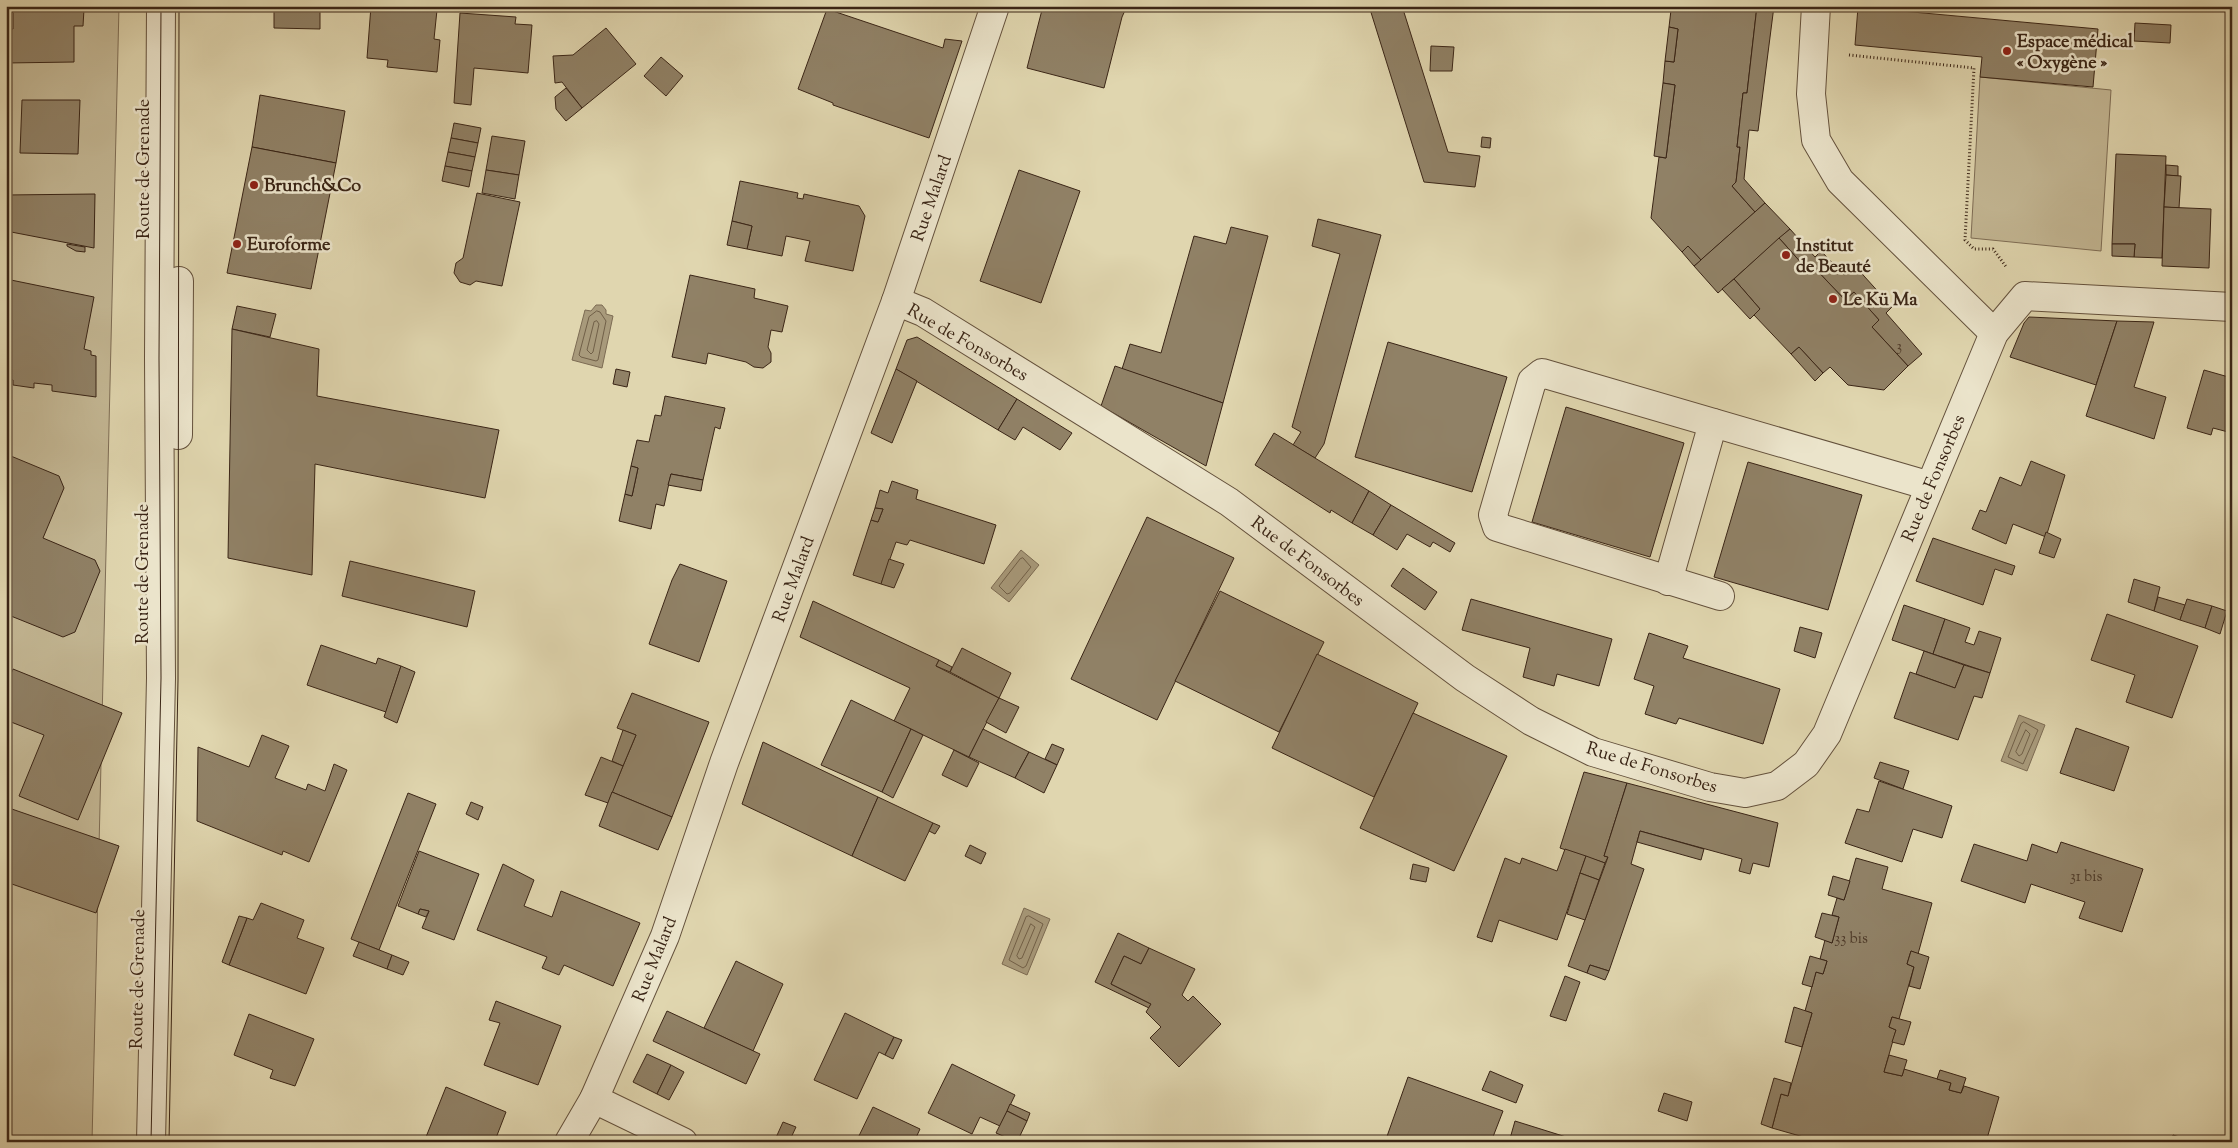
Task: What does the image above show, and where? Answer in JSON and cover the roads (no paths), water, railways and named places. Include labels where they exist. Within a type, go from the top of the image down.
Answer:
[{"type":"street","name":"Route de Grenade","points":[[134,1142],[142,694],[144,6]]},
{"type":"street","points":[[151,1142],[161,678],[159,358],[161,6]]},
{"type":"street","points":[[169,1142],[178,680],[179,6]]},
{"type":"street","name":"Rue Malard","points":[[568,1142],[594,1100],[665,936],[724,763],[896,301],[995,6]]},
{"type":"street","points":[[1816,6],[1811,94],[1816,140],[1840,181],[1994,333]]},
{"type":"street","name":"Rue de Fonsorbes","points":[[896,301],[924,312],[1229,502],[1464,678],[1531,721],[1593,752],[1710,787],[1745,793],[1777,786],[1806,764],[1827,734],[1994,333],[2025,296],[2232,307]]},
{"type":"street","points":[[1720,596],[1497,527],[1493,515],[1532,381],[1542,373],[1930,486]]},
{"type":"street","points":[[1668,581],[1712,423]]},
{"type":"street","points":[[594,1100],[682,1142]]},
{"type":"water","points":[[596,305],[602,305],[606,310],[606,314],[613,316],[602,368],[572,360],[585,310],[591,311]]},
{"type":"water","points":[[1021,550],[1039,565],[1009,602],[991,588]]},
{"type":"water","points":[[2019,715],[2045,725],[2027,771],[2001,761]]},
{"type":"water","points":[[1024,908],[1050,919],[1027,975],[1002,964]]},
{"type":"tram line","points":[[151,1142],[161,678],[159,358],[161,6]]},
{"type":"tram line","points":[[169,1142],[178,680],[179,6]]},
{"type":"place","name":"Espace médical « Oxygène »","points":[[2007,51]]},
{"type":"place","name":"Brunch&Co","points":[[254,185]]},
{"type":"place","name":"Euroforme","points":[[237,244]]},
{"type":"place","name":"Institut de Beauté","points":[[1786,255]]},
{"type":"place","name":"Le Kü Ma","points":[[1833,299]]}]
